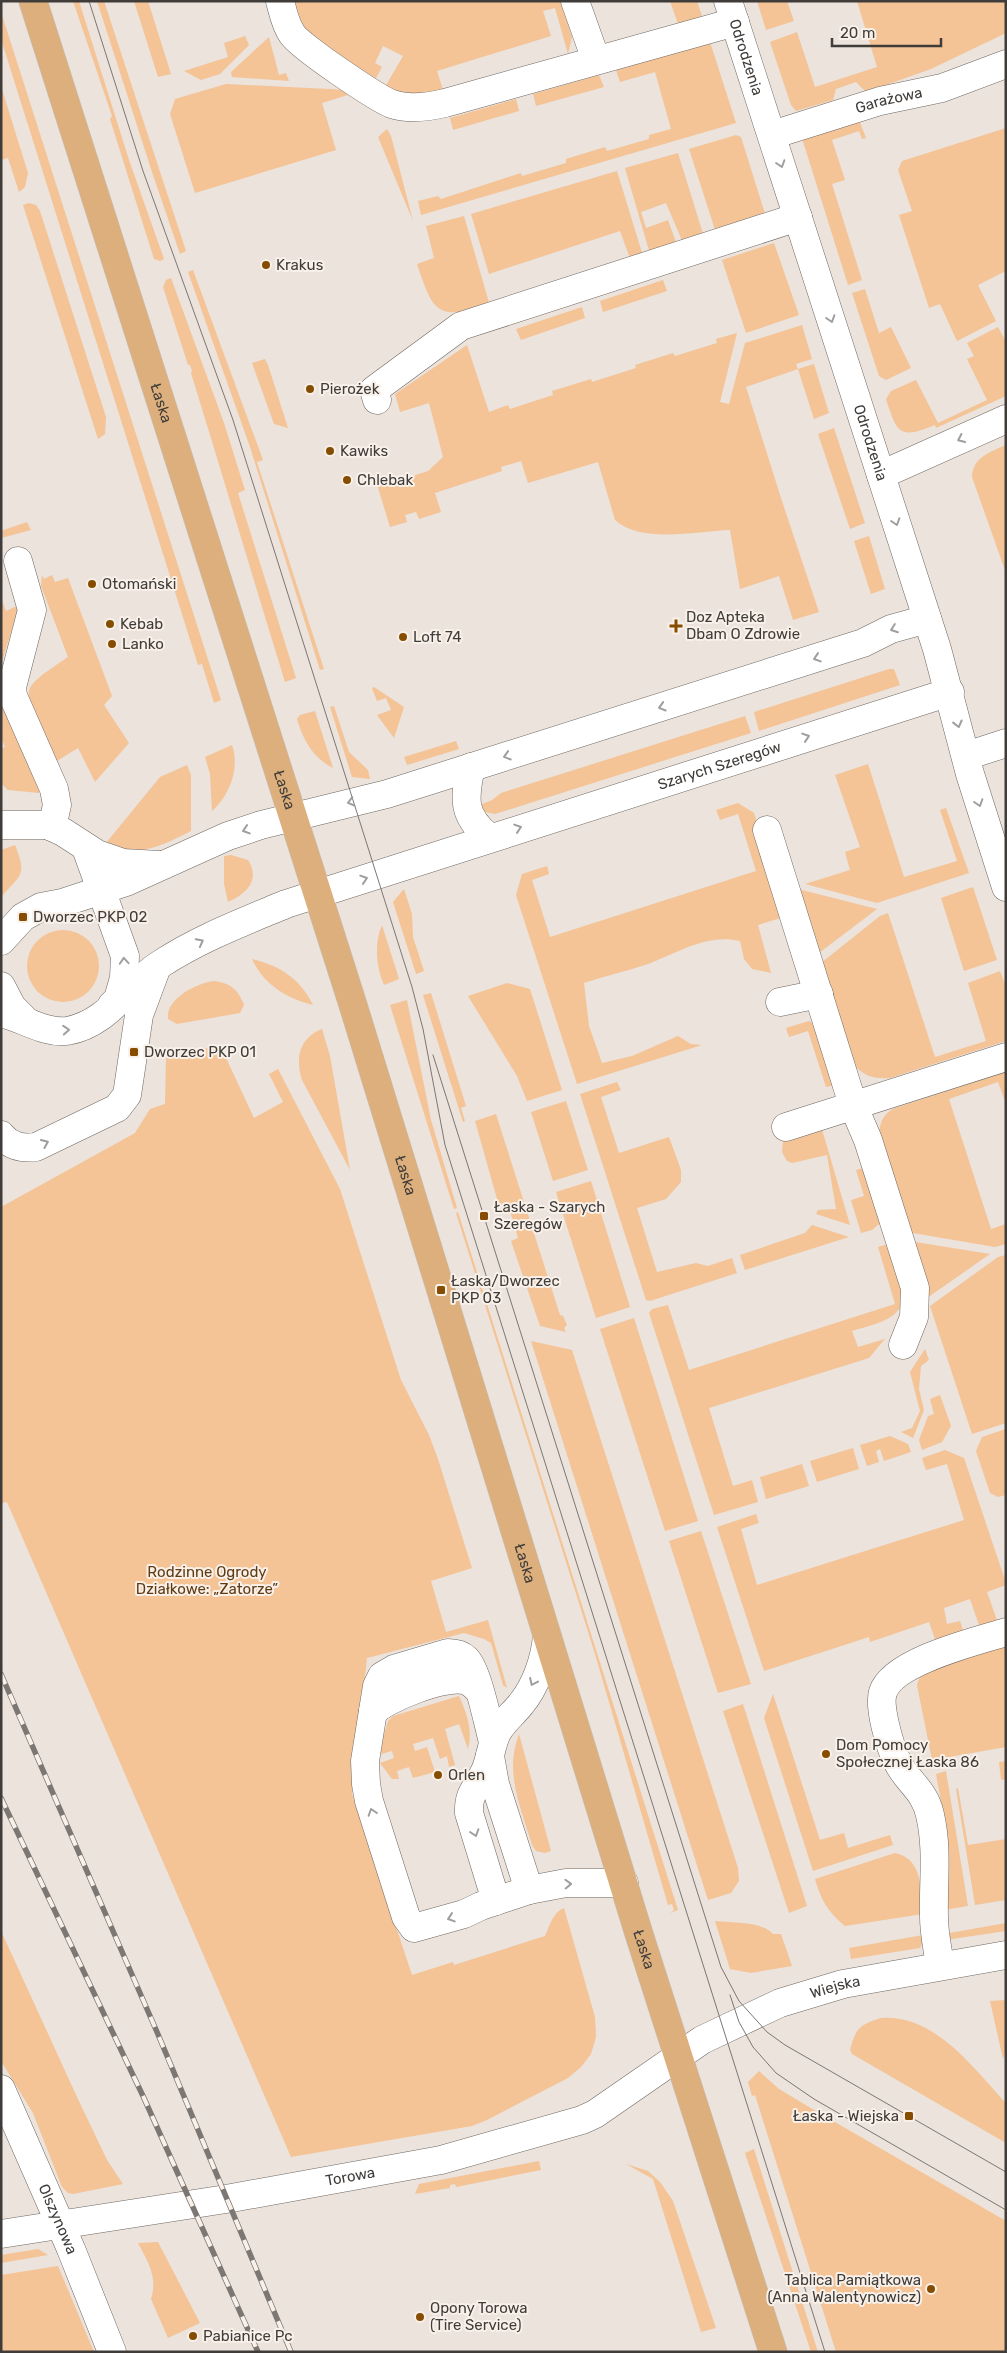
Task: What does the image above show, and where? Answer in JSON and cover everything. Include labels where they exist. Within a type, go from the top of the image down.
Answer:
[{"type":"main road","name":"Łaska","points":[[33,1],[293,817],[678,2056],[773,2352]]},
{"type":"street","points":[[280,1],[287,25],[297,40],[378,96],[392,104],[409,108],[445,103],[596,60],[732,12]]},
{"type":"street","points":[[575,1],[596,60]]},
{"type":"street","name":"Odrodzenia","points":[[732,12],[950,692],[966,756],[1006,887]]},
{"type":"street","name":"Garażowa","points":[[772,135],[880,101],[942,88],[1006,64]]},
{"type":"street","points":[[377,400],[374,390],[461,326],[798,216]]},
{"type":"street","points":[[881,475],[1006,418]]},
{"type":"street","points":[[18,561],[32,610],[12,687],[13,696],[54,789],[57,805],[52,827]]},
{"type":"street","points":[[4,940],[23,917],[41,907],[62,903],[101,890],[163,866],[228,836],[293,817],[387,794],[863,644],[891,629],[927,619]]},
{"type":"street","name":"Szarych Szeregów","points":[[103,1016],[158,966],[222,930],[317,894],[489,837],[950,692]]},
{"type":"street","points":[[966,756],[1006,743]]},
{"type":"street","points":[[471,767],[466,799],[469,814],[477,827],[489,837]]},
{"type":"street","points":[[1,825],[15,824],[52,827],[63,832],[86,848],[123,863],[163,866]]},
{"type":"street","points":[[767,830],[854,1105],[868,1140],[915,1288],[914,1317],[903,1345]]},
{"type":"street","points":[[1,986],[12,1007],[14,1017],[45,1029],[65,1031],[85,1027],[103,1016],[118,999],[124,978],[125,956],[86,848]]},
{"type":"street","points":[[62,903],[84,907],[103,918],[117,935]]},
{"type":"street","points":[[1,1135],[13,1145],[26,1148],[36,1147],[117,1108],[127,1095],[139,1015],[158,966]]},
{"type":"street","points":[[780,1002],[819,994]]},
{"type":"street","points":[[786,1127],[1006,1057]]},
{"type":"street","points":[[940,1966],[934,1919],[935,1853],[930,1815],[924,1796],[897,1762],[890,1744],[881,1702],[883,1691],[900,1672],[925,1658],[1006,1632]]},
{"type":"street","points":[[496,1901],[469,1813],[468,1800],[486,1770],[499,1729],[526,1699],[545,1656],[547,1636]]},
{"type":"street","points":[[529,1890],[495,1784],[492,1749],[479,1690],[466,1659],[457,1653],[448,1653],[394,1669],[382,1676],[377,1686],[372,1712],[366,1762],[369,1801],[410,1924],[414,1928],[420,1928],[529,1890],[558,1884],[624,1883]]},
{"type":"street","name":"Wiejska","points":[[678,2056],[724,2029],[780,2003],[843,1984],[1006,1955]]},
{"type":"street","name":"Torowa","points":[[1,2234],[287,2188],[476,2151],[595,2114],[678,2056]]},
{"type":"street","name":"Olszynowa","points":[[1,2089],[61,2225],[112,2352]]},
{"type":"green space","points":[[73,1],[79,1],[129,160],[164,259],[160,261],[154,259],[110,119],[112,116]]},
{"type":"green space","points":[[97,1],[104,1],[186,251],[180,254],[152,172]]},
{"type":"green space","points":[[134,1],[148,1],[171,74],[158,77]]},
{"type":"green space","points":[[291,1],[560,1],[572,37],[568,54],[555,8],[543,11],[551,36],[437,71],[444,93],[409,95],[385,87],[403,56],[383,46],[375,63],[382,67],[374,82],[302,28]]},
{"type":"green space","points":[[670,1],[697,1],[702,16],[678,24]]},
{"type":"green space","points":[[757,1],[787,1],[794,21],[766,30]]},
{"type":"green space","points":[[857,1],[1006,1],[1006,33],[931,69],[866,92],[856,82],[836,89],[833,100],[796,111],[791,105],[770,42],[797,32],[815,87],[877,67]]},
{"type":"green space","points":[[1,12],[221,700],[214,703],[202,664],[198,665],[1,39]]},
{"type":"green space","points":[[245,36],[249,45],[220,74],[201,80],[184,71],[228,57],[224,43]]},
{"type":"green space","points":[[269,37],[279,75],[286,73],[289,81],[232,77],[231,72]]},
{"type":"green space","points":[[710,42],[736,123],[421,215],[418,201],[438,196],[441,199],[521,173],[522,176],[566,163],[566,159],[605,147],[607,151],[649,139],[649,135],[671,129],[655,72],[620,82],[616,70]]},
{"type":"green space","points":[[599,75],[604,87],[536,106],[533,94]]},
{"type":"green space","points":[[226,84],[349,90],[351,94],[322,103],[336,150],[195,193],[170,114],[175,99]]},
{"type":"green space","points":[[1,86],[28,173],[25,187],[19,192],[8,158],[1,160]]},
{"type":"green space","points":[[516,99],[519,111],[453,130],[450,118]]},
{"type":"green space","points":[[859,120],[866,138],[862,139],[859,131],[832,140],[845,180],[832,184],[862,280],[848,285],[801,135]]},
{"type":"green space","points":[[1006,128],[1006,271],[978,285],[996,321],[957,341],[940,304],[929,308],[899,215],[912,211],[898,170],[902,161]]},
{"type":"green space","points":[[387,129],[391,136],[413,221],[378,137]]},
{"type":"green space","points":[[736,135],[741,137],[766,217],[716,233],[689,149]]},
{"type":"green space","points":[[678,153],[704,237],[683,243],[666,203],[641,212],[646,228],[668,220],[677,245],[650,254],[625,168]]},
{"type":"green space","points":[[617,171],[643,256],[631,261],[620,231],[489,274],[471,214]]},
{"type":"green space","points":[[29,203],[36,205],[40,211],[106,417],[105,434],[98,439],[23,205]]},
{"type":"green space","points":[[464,216],[490,306],[459,312],[448,312],[440,309],[428,294],[417,264],[434,258],[426,226]]},
{"type":"green space","points":[[774,243],[799,315],[746,333],[722,260]]},
{"type":"green space","points":[[193,270],[263,460],[257,462],[324,669],[320,670],[250,447],[188,272]]},
{"type":"green space","points":[[171,278],[224,423],[245,490],[238,493],[296,678],[285,682],[191,373],[192,371],[190,365],[188,365],[163,287],[166,280]]},
{"type":"green space","points":[[663,280],[667,291],[603,312],[600,301]]},
{"type":"green space","points":[[865,289],[879,333],[891,327],[911,368],[886,380],[879,376],[852,293]]},
{"type":"green space","points":[[582,307],[585,318],[521,340],[516,329]]},
{"type":"green space","points":[[802,325],[812,359],[796,364],[798,369],[746,387],[819,612],[793,620],[779,576],[740,589],[730,530],[686,534],[654,534],[639,532],[615,520],[598,462],[528,483],[521,461],[501,467],[502,471],[435,493],[441,512],[419,519],[416,512],[405,515],[407,522],[390,527],[375,478],[382,475],[394,482],[428,471],[443,457],[429,403],[400,412],[395,394],[467,345],[489,412],[508,405],[510,409],[553,395],[552,391],[591,379],[592,382],[636,368],[635,365],[673,353],[675,356],[717,343],[716,339],[737,333],[720,402],[729,404],[745,343]]},
{"type":"green space","points":[[998,327],[1006,342],[1006,396],[936,428],[935,425],[914,432],[901,430],[893,420],[886,399],[891,391],[916,380],[938,423],[987,400],[967,359],[974,356],[967,343]]},
{"type":"green space","points":[[265,359],[288,428],[274,424],[252,363]]},
{"type":"green space","points":[[814,364],[829,413],[814,419],[798,369]]},
{"type":"green space","points":[[834,428],[865,523],[850,529],[818,434]]},
{"type":"green space","points":[[1006,445],[1006,573],[972,477],[975,465],[983,456]]},
{"type":"green space","points":[[27,522],[31,530],[1,538],[1,531]]},
{"type":"green space","points":[[869,536],[885,589],[871,594],[854,541]]},
{"type":"green space","points":[[42,575],[44,579],[52,575],[55,582],[68,578],[112,696],[104,705],[129,743],[95,782],[78,748],[57,761],[42,735],[29,702],[29,693],[34,682],[68,657],[41,586]]},
{"type":"green space","points":[[1,598],[6,611],[17,606],[18,609],[1,665]]},
{"type":"green space","points":[[894,669],[900,685],[759,731],[754,712]]},
{"type":"green space","points":[[374,687],[404,707],[394,738],[377,715],[391,710],[386,698],[377,701],[372,688]]},
{"type":"green space","points":[[1,703],[39,786],[39,793],[8,790],[1,783],[1,749],[5,747],[1,737]]},
{"type":"green space","points":[[334,706],[349,752],[368,770],[370,779],[352,777],[330,707]]},
{"type":"green space","points":[[315,711],[333,768],[314,754],[302,734],[297,719],[300,715]]},
{"type":"green space","points":[[745,716],[751,733],[495,814],[485,812],[480,805],[492,800],[501,793]]},
{"type":"green space","points":[[456,741],[459,749],[407,765],[404,757]]},
{"type":"green space","points":[[232,745],[235,763],[232,781],[224,797],[212,811],[210,774],[205,757]]},
{"type":"green space","points":[[868,764],[904,877],[957,861],[940,810],[946,808],[969,873],[877,903],[805,884],[850,870],[845,852],[860,847],[835,775]]},
{"type":"green space","points":[[187,765],[191,775],[191,831],[150,849],[130,850],[106,843],[160,777]]},
{"type":"green space","points":[[738,803],[754,813],[787,916],[758,925],[771,973],[752,969],[744,959],[740,941],[728,939],[692,945],[648,964],[584,983],[589,1026],[602,1063],[632,1056],[678,1036],[691,1044],[702,1045],[577,1084],[516,895],[522,874],[547,866],[549,874],[532,880],[550,937],[756,871],[738,814],[720,820],[716,810]]},
{"type":"green space","points":[[15,845],[21,863],[20,874],[1,897],[1,850]]},
{"type":"green space","points":[[231,855],[248,860],[253,874],[250,886],[241,895],[228,902],[224,884],[224,856]]},
{"type":"green space","points":[[973,887],[997,960],[964,971],[941,898]]},
{"type":"green space","points":[[794,888],[877,909],[815,956]]},
{"type":"green space","points":[[404,889],[412,914],[413,937],[424,971],[416,974],[393,902]]},
{"type":"green space","points":[[888,913],[935,1057],[986,1041],[968,983],[1000,971],[1006,987],[1006,1041],[890,1078],[871,1077],[855,1066],[821,963],[880,916]]},
{"type":"green space","points":[[382,925],[399,979],[384,985],[377,955],[379,932]]},
{"type":"green space","points":[[63,930],[83,936],[93,946],[99,966],[93,986],[83,996],[63,1002],[43,996],[33,986],[27,966],[33,946],[43,936]]},
{"type":"green space","points":[[252,959],[272,965],[296,981],[313,1005],[294,999],[269,983]]},
{"type":"green space","points":[[214,981],[225,983],[236,991],[244,1005],[240,1013],[177,1024],[168,1019],[168,1012],[172,1005],[183,993],[199,985]]},
{"type":"green space","points":[[507,983],[530,989],[562,1090],[527,1101],[517,1076],[468,996]]},
{"type":"green space","points":[[431,993],[466,1106],[461,1108],[465,1121],[463,1122],[423,995]]},
{"type":"green space","points":[[407,1000],[431,1120],[457,1208],[454,1209],[390,1005]]},
{"type":"green space","points":[[809,1021],[822,1028],[836,1085],[826,1087],[808,1031],[789,1037],[786,1028]]},
{"type":"green space","points":[[322,1029],[330,1056],[350,1170],[302,1080],[300,1072],[299,1057],[304,1043],[314,1033]]},
{"type":"green space","name":"Rodzinne Ogrody Działkowe: „Zatorze”","points":[[220,1045],[254,1118],[283,1102],[269,1074],[278,1069],[340,1189],[401,1380],[429,1435],[472,1568],[431,1581],[446,1632],[488,1620],[507,1688],[503,1685],[491,1643],[464,1633],[367,1658],[352,1794],[412,1975],[453,1962],[454,1965],[545,1936],[554,1916],[564,1908],[595,2017],[596,2037],[591,2054],[581,2067],[568,2078],[487,2120],[472,2126],[291,2157],[7,1502],[2,1503],[1,1501],[1,1207],[135,1133],[150,1109],[165,1104],[166,1058]]},
{"type":"green space","points":[[1006,1072],[1006,1104],[998,1082],[949,1099],[991,1229],[1006,1224],[1006,1244],[995,1247],[907,1232],[879,1132],[884,1117],[895,1108]]},
{"type":"green space","points":[[617,1082],[621,1090],[601,1097],[619,1153],[669,1137],[681,1170],[681,1182],[666,1199],[637,1208],[657,1272],[696,1263],[708,1266],[732,1258],[737,1273],[650,1301],[646,1300],[580,1094]]},
{"type":"green space","points":[[566,1101],[588,1170],[553,1181],[531,1112]]},
{"type":"green space","points":[[496,1114],[560,1315],[563,1316],[567,1325],[564,1328],[566,1332],[540,1326],[511,1241],[518,1238],[508,1204],[499,1206],[475,1121]]},
{"type":"green space","points":[[821,1126],[850,1225],[816,1214],[818,1210],[836,1209],[827,1155],[792,1163],[787,1161],[782,1152],[783,1140]]},
{"type":"green space","points":[[867,1167],[885,1219],[872,1230],[861,1233],[851,1200],[864,1196],[856,1170]]},
{"type":"green space","points":[[591,1181],[630,1307],[596,1318],[556,1192]]},
{"type":"green space","points":[[458,1212],[678,1910],[670,1913],[674,1910],[672,1904],[668,1905],[595,1654],[456,1213]]},
{"type":"green space","points":[[812,1225],[849,1237],[745,1270],[740,1255],[805,1233]]},
{"type":"green space","points":[[909,1241],[990,1254],[927,1298]]},
{"type":"green space","points":[[891,1243],[904,1282],[904,1293],[897,1311],[889,1318],[852,1331],[858,1347],[885,1339],[869,1358],[709,1408],[733,1486],[752,1480],[758,1502],[714,1515],[649,1313],[652,1309],[668,1305],[689,1370],[895,1304],[878,1247]]},
{"type":"green space","points":[[1006,1255],[1006,1423],[972,1434],[930,1306],[998,1257]]},
{"type":"green space","points":[[634,1318],[698,1521],[665,1531],[600,1329]]},
{"type":"green space","points":[[531,1341],[572,1350],[738,1868],[739,1881],[731,1893],[708,1900]]},
{"type":"green space","points":[[925,1349],[929,1360],[921,1366],[919,1389],[924,1410],[913,1438],[901,1432],[912,1428],[920,1411],[910,1372]]},
{"type":"green space","points":[[940,1395],[951,1426],[942,1442],[922,1450],[919,1440],[928,1416],[934,1414],[930,1399]]},
{"type":"green space","points":[[1006,1429],[1006,1495],[998,1497],[990,1493],[976,1451],[982,1437]]},
{"type":"green space","points":[[890,1436],[908,1444],[911,1452],[884,1461],[880,1449],[876,1451],[879,1462],[867,1466],[860,1445]]},
{"type":"green space","points":[[853,1448],[859,1469],[817,1482],[810,1461]]},
{"type":"green space","points":[[945,1450],[964,1458],[1006,1583],[1006,1585],[987,1592],[999,1626],[981,1631],[970,1599],[944,1608],[947,1624],[960,1621],[965,1636],[937,1645],[929,1622],[870,1642],[869,1637],[764,1671],[717,1527],[756,1514],[759,1523],[741,1529],[757,1585],[964,1520],[947,1464],[926,1470],[922,1458]]},
{"type":"green space","points":[[802,1464],[809,1486],[766,1499],[760,1477]]},
{"type":"green space","points":[[701,1531],[751,1684],[718,1693],[669,1541]]},
{"type":"green space","points":[[1006,1642],[1006,1747],[932,1760],[917,1685],[921,1673]]},
{"type":"green space","points":[[773,1694],[820,1840],[844,1833],[848,1848],[890,1835],[893,1845],[813,1871],[764,1718]]},
{"type":"green space","points":[[459,1696],[468,1722],[470,1736],[468,1749],[459,1724],[445,1729],[455,1765],[449,1767],[447,1756],[440,1759],[433,1738],[413,1744],[415,1751],[427,1747],[435,1772],[413,1778],[409,1767],[397,1771],[399,1779],[392,1779],[380,1763],[394,1758],[392,1751],[378,1755],[388,1721],[393,1716]]},
{"type":"green space","points":[[743,1704],[807,1906],[789,1913],[723,1711]]},
{"type":"green space","points":[[519,1734],[551,1851],[545,1853],[536,1851],[532,1845],[519,1804],[513,1762]]},
{"type":"green space","points":[[1006,1761],[1006,1779],[1001,1780],[999,1762]]},
{"type":"green space","points":[[946,1771],[968,1906],[944,1910],[946,1828],[936,1774]]},
{"type":"green space","points":[[958,1788],[968,1845],[1006,1839],[1006,1900],[975,1905],[956,1789]]},
{"type":"green space","points":[[895,1853],[904,1856],[916,1869],[919,1877],[923,1914],[845,1926],[826,1905],[815,1879]]},
{"type":"green space","points":[[715,1921],[754,1925],[762,1927],[773,1934],[781,1934],[792,1966],[751,1973],[730,1969]]},
{"type":"green space","points":[[1006,1923],[1006,1931],[945,1940],[944,1934]]},
{"type":"green space","points":[[1,1931],[107,2160],[123,2184],[73,2194],[68,2193],[62,2187],[33,2113],[1,2061]]},
{"type":"green space","points":[[923,1935],[923,1942],[920,1948],[851,1959],[849,1948]]},
{"type":"green space","points":[[1006,2000],[1006,2050],[1003,2059],[990,2001]]},
{"type":"green space","points":[[881,2018],[901,2019],[919,2025],[936,2034],[966,2060],[1006,2103],[1006,2143],[852,2054],[850,2050],[852,2043],[860,2028]]},
{"type":"green space","points":[[759,2071],[779,2089],[1006,2221],[1006,2352],[836,2352],[755,2095],[752,2096],[748,2082]]},
{"type":"green space","points":[[754,2149],[818,2352],[811,2352],[745,2153]]},
{"type":"green space","points":[[539,2161],[541,2170],[456,2187],[455,2184],[450,2185],[450,2188],[415,2194],[419,2184]]},
{"type":"green space","points":[[626,2164],[648,2171],[660,2182],[673,2201],[716,2328],[701,2332],[653,2179]]},
{"type":"green space","points":[[158,2242],[200,2323],[168,2338],[151,2299],[153,2277],[138,2243]]},
{"type":"green space","points":[[38,2249],[48,2255],[1,2263],[1,2255]]},
{"type":"green space","points":[[58,2266],[94,2352],[1,2352],[1,2275]]},
{"type":"tram line","points":[[89,1],[143,171],[233,420],[412,987],[423,1029],[445,1145],[825,2352]]},
{"type":"tram line","points":[[433,1055],[721,1967],[739,2001],[767,2032],[785,2045],[1006,2172]]},
{"type":"tram line","points":[[730,1995],[739,2022],[753,2047],[776,2073],[814,2099],[1006,2210]]},
{"type":"railway","points":[[1,1674],[157,2032],[291,2352]]},
{"type":"railway","points":[[1,1798],[143,2096],[258,2352]]},
{"type":"place","name":"Krakus","points":[[266,265]]},
{"type":"place","name":"Pierożek","points":[[310,389]]},
{"type":"place","name":"Kawiks","points":[[330,451]]},
{"type":"place","name":"Chlebak","points":[[347,480]]},
{"type":"place","name":"Otomański","points":[[92,584]]},
{"type":"place","name":"Kebab","points":[[110,624]]},
{"type":"place","name":"Doz Apteka Dbam O Zdrowie","points":[[676,626]]},
{"type":"place","name":"Loft 74","points":[[403,637]]},
{"type":"place","name":"Lanko","points":[[112,644]]},
{"type":"place","name":"Dworzec PKP 02","points":[[23,917]]},
{"type":"place","name":"Dworzec PKP 01","points":[[134,1052]]},
{"type":"place","name":"Łaska - Szarych Szeregów","points":[[484,1216]]},
{"type":"place","name":"Łaska/Dworzec PKP 03","points":[[441,1290]]},
{"type":"place","name":"Dom Pomocy Społecznej Łaska 86","points":[[826,1754]]},
{"type":"place","name":"Orlen","points":[[438,1775]]},
{"type":"place","name":"Łaska - Wiejska","points":[[909,2116]]},
{"type":"place","name":"Tablica Pamiątkowa (Anna Walentynowicz)","points":[[931,2289]]},
{"type":"place","name":"Opony Torowa (Tire Service)","points":[[420,2317]]},
{"type":"place","name":"Pabianice Pc","points":[[193,2336]]}]
